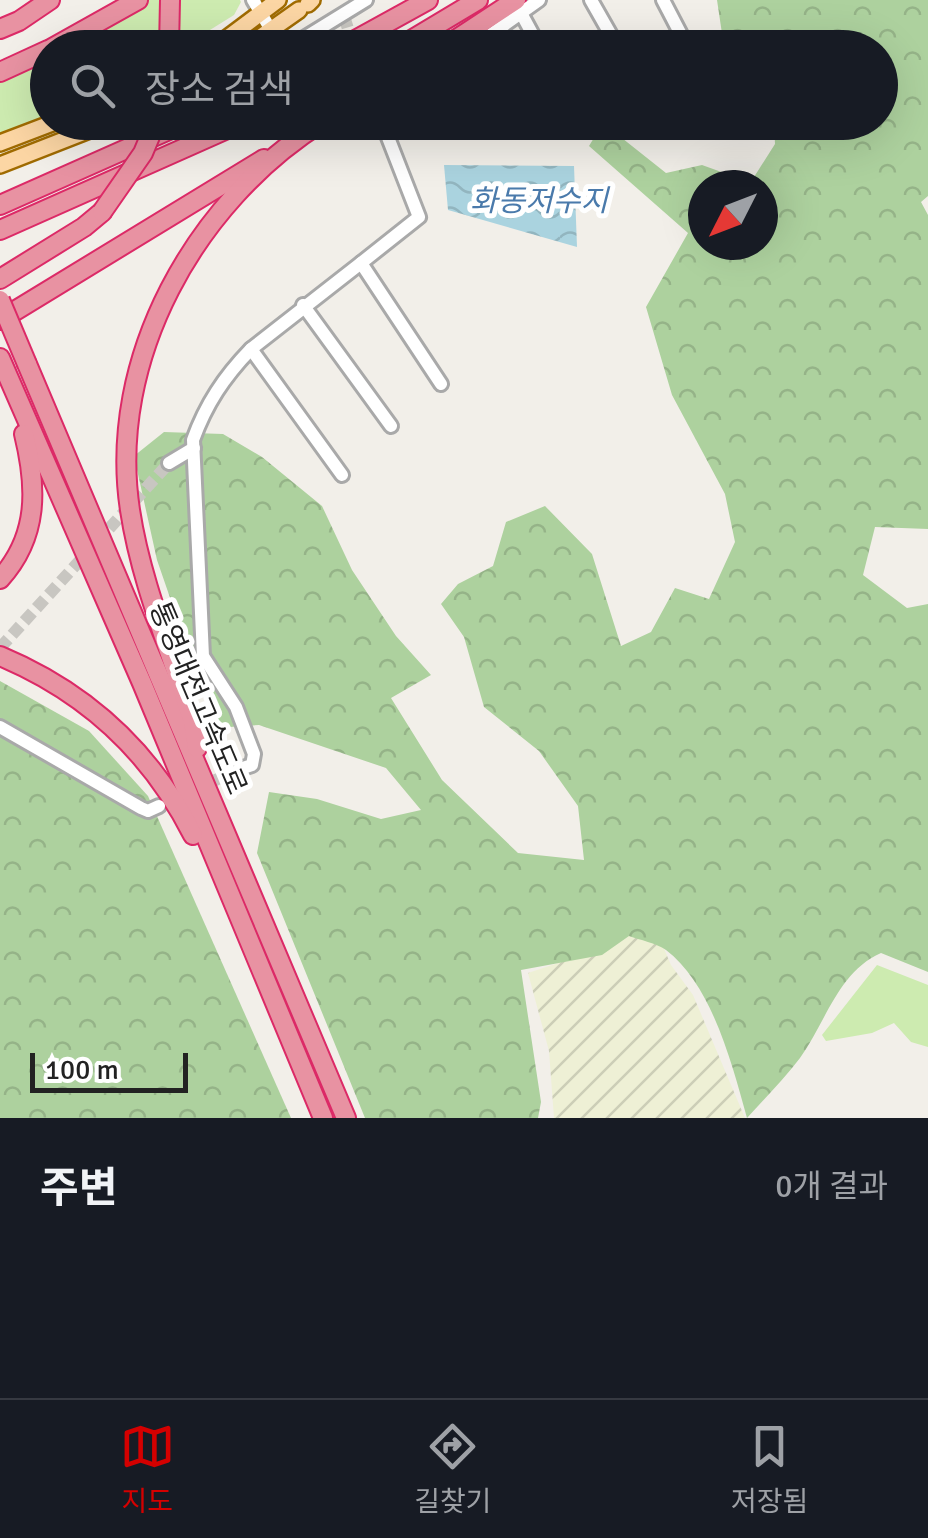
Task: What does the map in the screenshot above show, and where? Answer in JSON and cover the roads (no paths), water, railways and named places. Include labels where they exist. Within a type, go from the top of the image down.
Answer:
[{"type":"highway","points":[[0,29],[50,0]]},
{"type":"highway","points":[[84,30],[138,0]]},
{"type":"highway","points":[[169,30],[170,0]]},
{"type":"highway","points":[[374,30],[428,0]]},
{"type":"highway","points":[[428,30],[478,0]]},
{"type":"highway","points":[[476,30],[518,6]]},
{"type":"highway","points":[[0,72],[30,58]]},
{"type":"highway","points":[[0,205],[146,140]]},
{"type":"highway","points":[[0,280],[102,212],[148,140]]},
{"type":"highway","points":[[0,230],[202,140]]},
{"type":"highway","points":[[0,320],[294,140]]},
{"type":"highway","points":[[202,773],[193,722],[136,545],[126,476],[127,420],[150,333],[179,273],[220,215],[297,140]]},
{"type":"highway","name":"통영대전고속도로","points":[[0,300],[346,1118]]},
{"type":"highway","points":[[0,579],[24,544],[34,510],[30,458],[4,367]]},
{"type":"highway","name":"통영대전고속도로","points":[[4,367],[142,683],[323,1118]]},
{"type":"highway","points":[[0,656],[89,706],[142,755],[182,813],[246,936]]},
{"type":"main road","points":[[233,30],[258,7],[278,0]]},
{"type":"main road","points":[[271,30],[306,5]]},
{"type":"main road","points":[[0,142],[30,131]]},
{"type":"main road","points":[[0,165],[64,140]]},
{"type":"street","points":[[317,30],[366,0]]},
{"type":"street","points":[[492,30],[518,6],[539,0]]},
{"type":"street","points":[[591,0],[608,30]]},
{"type":"street","points":[[663,0],[679,30]]},
{"type":"street","points":[[518,6],[531,30]]},
{"type":"street","points":[[258,7],[271,30]]},
{"type":"street","points":[[240,769],[252,765],[250,737],[203,656],[193,440],[204,410],[226,376],[251,349],[420,217],[389,140]]},
{"type":"street","points":[[361,262],[441,384]]},
{"type":"street","points":[[303,305],[391,426]]},
{"type":"street","points":[[251,349],[342,475]]},
{"type":"street","points":[[169,463],[194,448]]},
{"type":"street","points":[[0,727],[141,808],[148,811],[159,806]]},
{"type":"water","name":"화동저수지","points":[[444,165],[574,166],[577,247],[448,210]]},
{"type":"tunnel","points":[[344,16],[348,30]]},
{"type":"tunnel","points":[[0,648],[169,463]]},
{"type":"tunnel","points":[[198,788],[240,769]]}]
